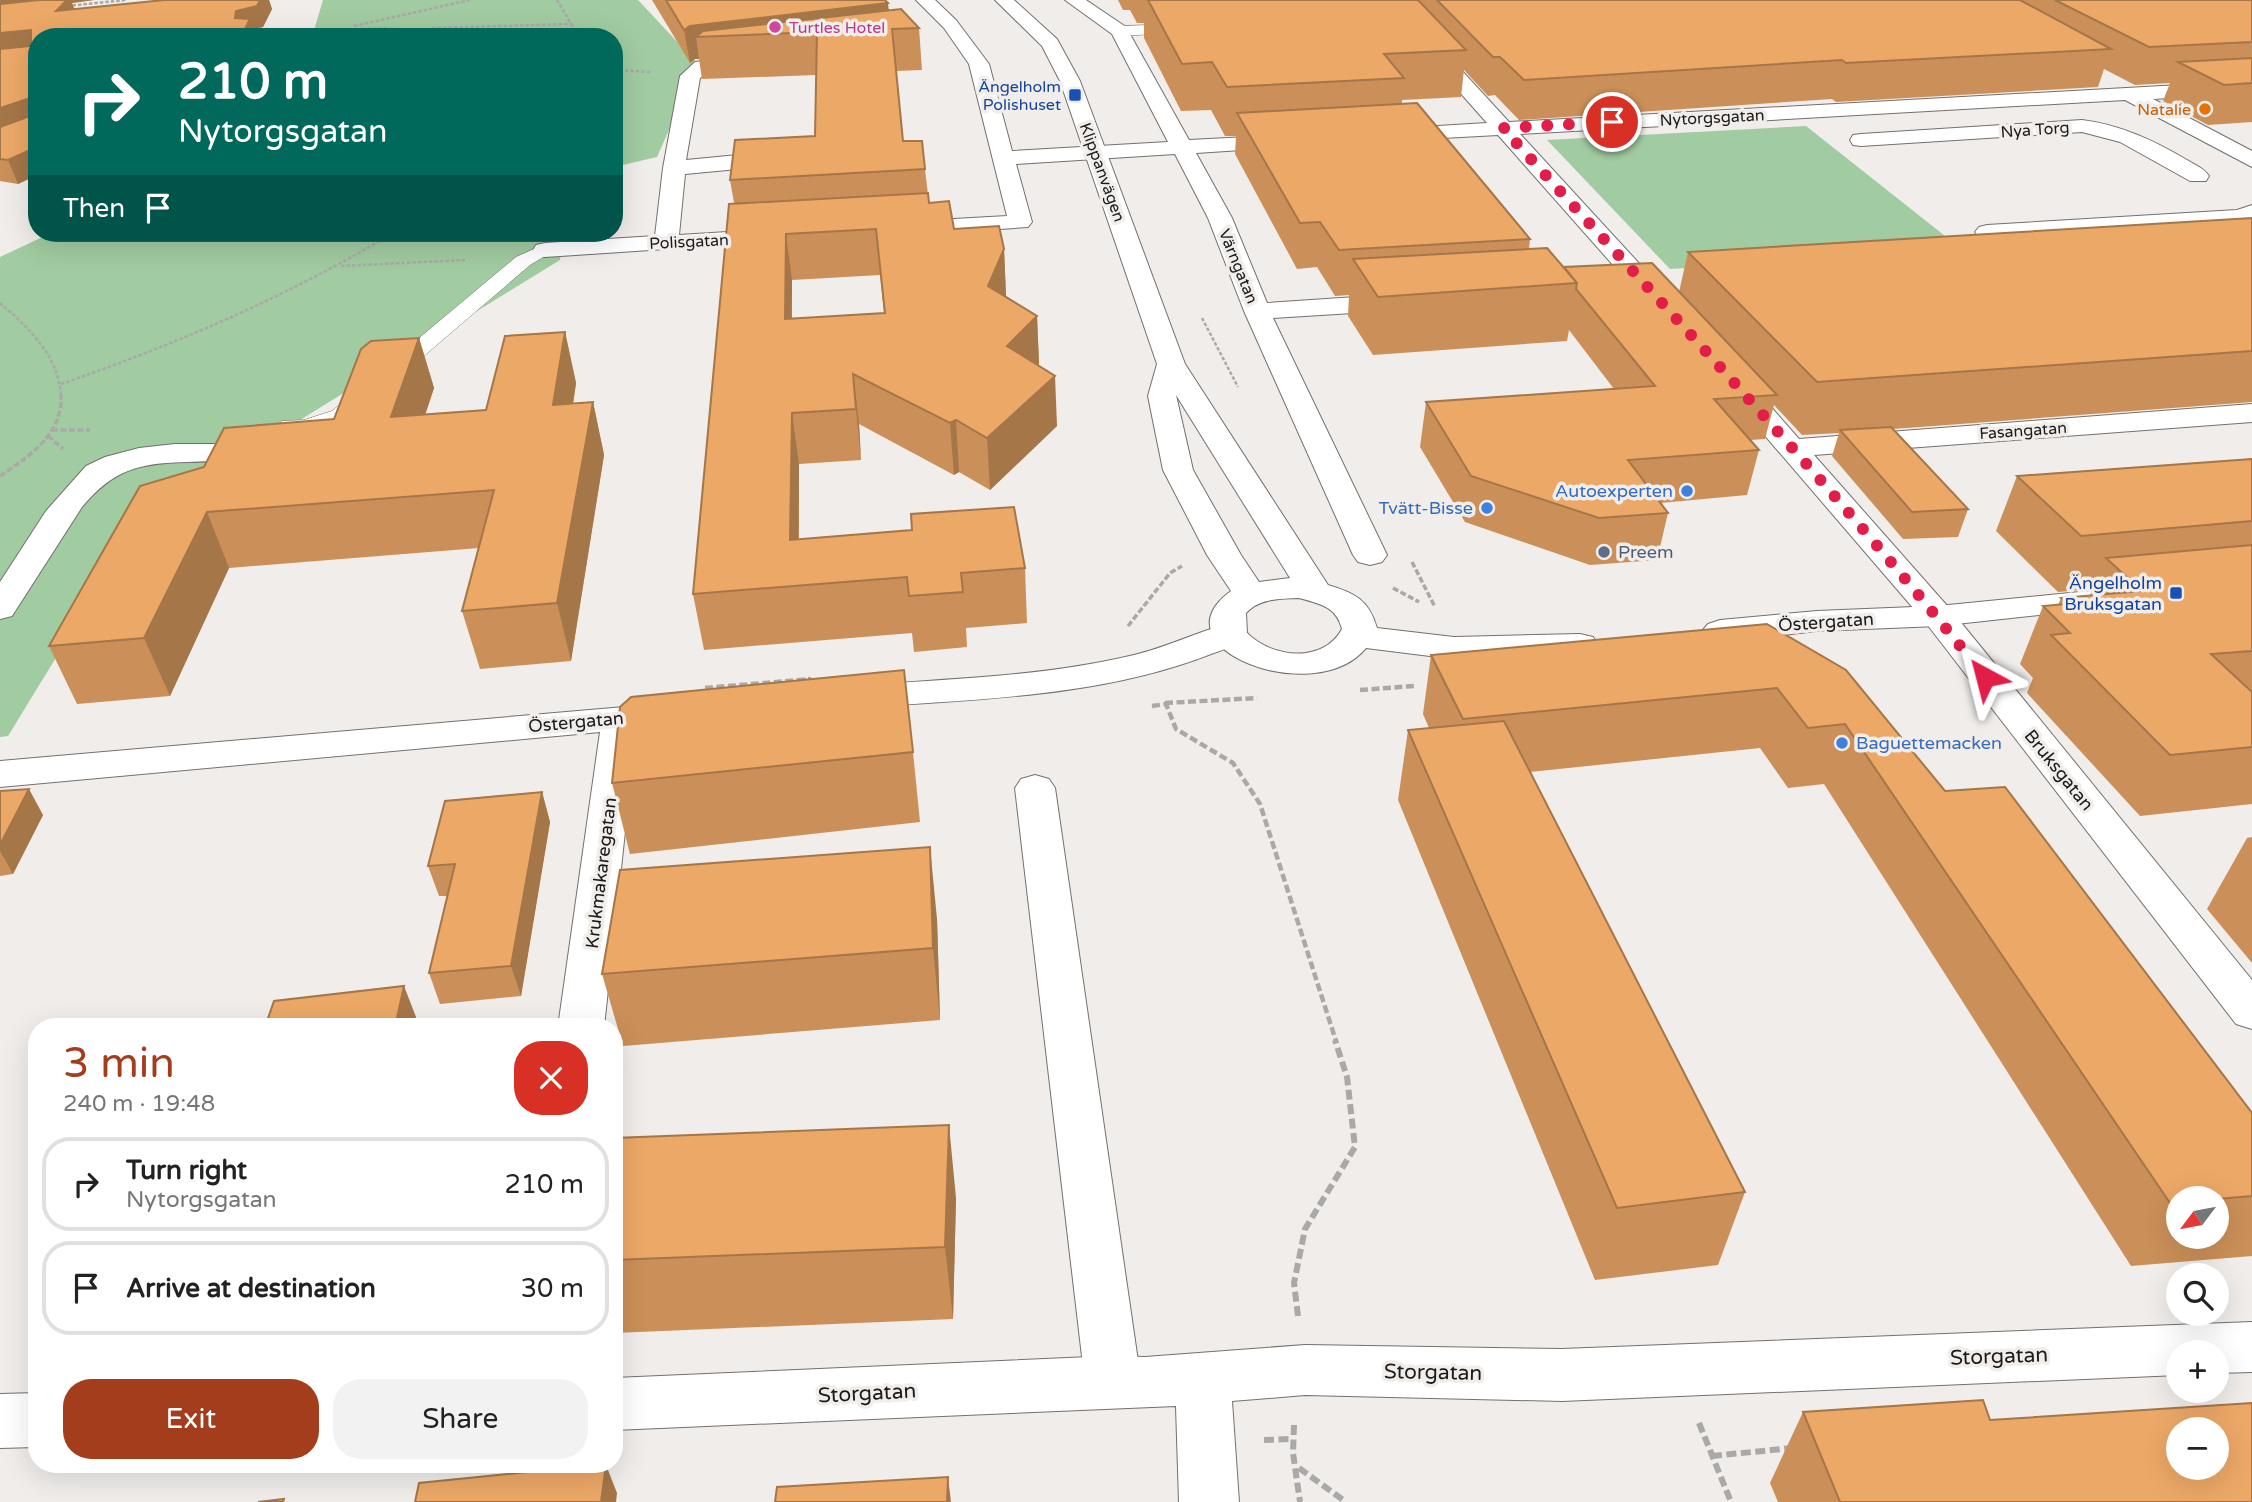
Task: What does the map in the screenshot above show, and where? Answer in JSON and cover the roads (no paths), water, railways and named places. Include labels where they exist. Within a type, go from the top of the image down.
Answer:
[{"type":"street","points":[[884,230],[1020,222],[979,64],[960,36],[925,0]]},
{"type":"street","name":"Klippanvägen","points":[[1004,0],[1050,43],[1070,81],[1171,363],[1314,590]]},
{"type":"street","name":"Värngatan","points":[[1074,0],[1119,31],[1220,218],[1257,311],[1370,555]]},
{"type":"street","points":[[1387,0],[1399,22],[1503,128],[1674,317]]},
{"type":"street","points":[[1399,22],[1433,20]]},
{"type":"street","points":[[933,39],[960,36]]},
{"type":"street","points":[[666,242],[674,168],[690,76],[702,66],[770,58]]},
{"type":"street","points":[[2096,76],[2252,160]]},
{"type":"street","name":"Nytorgsgatan","points":[[1363,137],[2252,88]]},
{"type":"street","name":"Nya Torg","points":[[1861,140],[2082,126],[2099,128],[2127,136],[2231,196]]},
{"type":"street","points":[[1005,158],[1307,140]]},
{"type":"street","points":[[674,168],[738,162]]},
{"type":"street","points":[[1987,232],[2241,217],[2231,196],[2252,173]]},
{"type":"street","name":"Polisgatan","points":[[538,254],[666,242],[802,234]]},
{"type":"street","points":[[1619,289],[1675,285]]},
{"type":"street","points":[[1257,311],[1424,301]]},
{"type":"street","points":[[1171,363],[1162,396],[1178,470],[1224,555],[1251,595]]},
{"type":"street","name":"Bruksgatan","points":[[1720,367],[1938,616],[2252,1012]]},
{"type":"street","name":"Fasangatan","points":[[1793,448],[2252,413]]},
{"type":"street","points":[[0,609],[75,493],[98,472],[127,461],[175,453],[237,453],[258,465]]},
{"type":"street","points":[[1273,589],[1314,590],[1335,598],[1350,609],[1359,622],[1359,637],[1339,656],[1303,664],[1264,658],[1243,648],[1230,634],[1227,625],[1232,608],[1251,595],[1273,589]]},
{"type":"street","name":"Östergatan","points":[[1695,634],[1817,621],[1938,616],[2148,596]]},
{"type":"street","points":[[814,690],[1035,680],[1132,668],[1191,652],[1230,634]]},
{"type":"street","points":[[1359,637],[1454,648],[1614,642]]},
{"type":"street","name":"Östergatan","points":[[0,774],[621,718],[704,700]]},
{"type":"street","name":"Krukmakaregatan","points":[[583,1018],[621,718]]},
{"type":"street","points":[[1035,788],[1113,1382]]},
{"type":"street","name":"Storgatan","points":[[623,1404],[1113,1382],[1144,1383],[1305,1370],[1562,1375],[2252,1347]]},
{"type":"street","points":[[1203,1378],[1209,1502]]},
{"type":"street","points":[[0,1421],[28,1420]]},
{"type":"lane","points":[[1119,31],[1201,28]]},
{"type":"lane","points":[[290,426],[314,425],[340,416],[523,261],[538,254]]},
{"type":"place","name":"Turtles Hotel","points":[[775,27]]},
{"type":"place","name":"Ängelholm Polishuset","points":[[1075,95]]},
{"type":"place","name":"Natalie","points":[[2205,109]]},
{"type":"place","name":"Autoexperten","points":[[1687,491]]},
{"type":"place","name":"Tvätt-Bisse","points":[[1487,508]]},
{"type":"place","name":"Preem","points":[[1604,552]]},
{"type":"place","name":"Ängelholm Bruksgatan","points":[[2176,593]]},
{"type":"place","name":"Baguettemacken","points":[[1842,743]]}]
